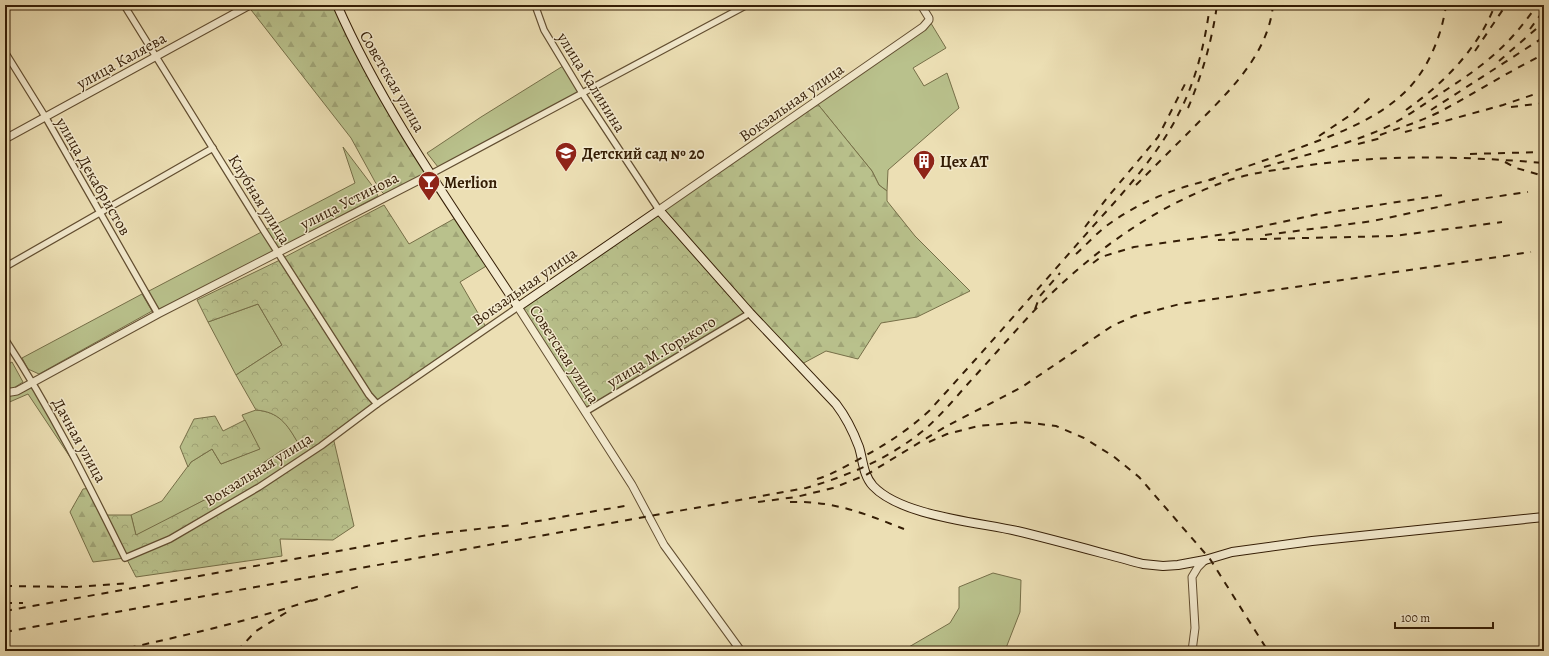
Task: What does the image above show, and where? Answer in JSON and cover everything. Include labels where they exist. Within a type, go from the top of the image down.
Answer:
[{"type":"main road","name":"Советская улица","points":[[337,5],[352,39],[379,89],[431,174],[518,307]]},
{"type":"main road","name":"Вокзальная улица","points":[[518,307],[659,210]]},
{"type":"main road","points":[[659,210],[750,313],[836,404],[848,420],[858,446],[866,475],[872,484],[887,496],[930,513],[1017,531],[1143,564],[1163,566],[1205,560],[1232,552],[1312,541],[1544,517]]},
{"type":"street","name":"Клубная улица","points":[[124,5],[369,396],[377,404]]},
{"type":"street","name":"улица Каляева","points":[[5,139],[46,118],[249,5]]},
{"type":"street","name":"улица Калинина","points":[[535,5],[544,30],[582,93],[659,210]]},
{"type":"street","name":"улица Устинова","points":[[5,393],[17,391],[158,314],[431,174],[747,5]]},
{"type":"street","name":"Вокзальная улица","points":[[659,210],[905,40],[930,20],[921,5]]},
{"type":"street","name":"улица Декабристов","points":[[5,52],[46,118],[158,314]]},
{"type":"street","points":[[5,267],[213,148]]},
{"type":"street","name":"Вокзальная улица","points":[[125,558],[170,539],[259,487],[321,446],[377,404],[518,307]]},
{"type":"street","name":"Советская улица","points":[[518,307],[632,485],[664,545],[741,651]]},
{"type":"street","name":"улица М.Горького","points":[[585,412],[750,313]]},
{"type":"street","name":"Дачная улица","points":[[5,339],[33,381],[91,488],[125,558]]},
{"type":"street","points":[[1192,651],[1195,628],[1192,577],[1198,567],[1205,560]]},
{"type":"green space","points":[[337,5],[431,174],[384,194],[379,189],[351,138],[248,6]]},
{"type":"green space","points":[[929,20],[946,48],[913,68],[924,86],[947,73],[959,108],[888,170],[887,191],[879,185],[872,171],[816,102]]},
{"type":"green space","points":[[563,66],[578,92],[438,167],[427,153],[481,117]]},
{"type":"green space","points":[[816,102],[872,171],[879,185],[887,191],[887,201],[915,236],[970,291],[917,317],[881,323],[858,359],[826,351],[800,365],[659,210]]},
{"type":"green space","points":[[343,147],[374,188],[378,196],[193,294],[157,310],[147,292],[355,183]]},
{"type":"green space","points":[[384,205],[409,244],[459,216],[488,265],[460,282],[486,327],[377,404],[283,258]]},
{"type":"green space","points":[[659,210],[750,313],[585,412],[518,307]]},
{"type":"green space","points":[[280,260],[377,404],[333,437],[354,526],[333,540],[280,539],[282,556],[136,577],[104,515],[131,515],[136,535],[220,492],[281,451],[298,443],[282,420],[271,413],[256,410],[236,375],[282,345],[258,304],[208,322],[197,300]]},
{"type":"green space","points":[[142,294],[152,311],[39,374],[28,369],[22,358]]},
{"type":"green space","points":[[258,304],[282,345],[236,375],[208,322]]},
{"type":"green space","points":[[12,362],[23,382],[12,389],[5,387],[5,366]]},
{"type":"green space","points":[[32,383],[72,460],[28,394],[5,404],[5,393]]},
{"type":"green space","points":[[256,410],[271,413],[282,420],[298,443],[281,451],[220,492],[136,536],[131,515],[162,501],[191,462],[212,449],[221,464],[259,449],[242,415]]},
{"type":"green space","points":[[215,416],[223,431],[245,420],[260,449],[221,464],[212,449],[191,462],[188,467],[180,447],[194,419]]},
{"type":"green space","points":[[91,488],[125,558],[93,562],[70,512],[83,489]]},
{"type":"green space","points":[[993,573],[1021,580],[1020,612],[1006,648],[1008,651],[902,651],[950,623],[959,608],[959,587]]},
{"type":"railway","points":[[817,479],[827,476],[884,445],[902,433],[929,411],[1133,181],[1146,165],[1168,132],[1190,89],[1199,62],[1210,5]]},
{"type":"railway","points":[[1188,108],[1206,58],[1217,5]]},
{"type":"railway","points":[[1136,185],[1229,91],[1242,75],[1263,42],[1273,5]]},
{"type":"railway","points":[[1209,180],[1333,135],[1371,117],[1394,101],[1405,92],[1421,73],[1433,52],[1441,28],[1446,5]]},
{"type":"railway","points":[[1406,110],[1434,88],[1458,64],[1479,36],[1495,5]]},
{"type":"railway","points":[[1475,51],[1506,5]]},
{"type":"railway","points":[[1264,167],[1351,141],[1380,130],[1411,113],[1462,80],[1489,59],[1513,35],[1537,5]]},
{"type":"railway","points":[[1530,29],[1544,10]]},
{"type":"railway","points":[[1499,61],[1544,22]]},
{"type":"railway","points":[[1431,110],[1544,37]]},
{"type":"railway","points":[[1380,135],[1437,113],[1544,54]]},
{"type":"railway","points":[[1085,227],[1158,137],[1185,84]]},
{"type":"railway","points":[[1405,132],[1503,105],[1544,91]]},
{"type":"railway","points":[[1319,136],[1352,114],[1370,98]]},
{"type":"railway","points":[[1511,107],[1544,103]]},
{"type":"railway","points":[[1358,144],[1385,137]]},
{"type":"railway","points":[[1470,154],[1544,152]]},
{"type":"railway","points":[[5,632],[806,488],[853,472],[883,457],[911,440],[935,420],[1031,314],[1074,273],[1097,254],[1146,219],[1199,192],[1227,181],[1253,174],[1280,169],[1359,160],[1390,158],[1451,158],[1544,163]]},
{"type":"railway","points":[[1505,162],[1516,168],[1544,176]]},
{"type":"railway","points":[[1076,254],[1105,227],[1130,210],[1157,197],[1214,179]]},
{"type":"railway","points":[[1265,235],[1373,221],[1466,201],[1528,192]]},
{"type":"railway","points":[[1093,263],[1101,257],[1134,247],[1226,234],[1319,214],[1443,195]]},
{"type":"railway","points":[[1218,240],[1394,236],[1502,222]]},
{"type":"railway","points":[[758,502],[796,497],[833,488],[866,475],[945,427],[1022,387],[1112,326],[1134,316],[1180,304],[1531,252]]},
{"type":"railway","points":[[1035,309],[1040,296],[1060,273]]},
{"type":"railway","points":[[929,442],[947,434],[978,426],[1023,422],[1056,426],[1084,438],[1113,456],[1139,477],[1210,559],[1268,651]]},
{"type":"railway","points":[[790,502],[806,502],[848,509],[904,529]]},
{"type":"railway","points":[[521,524],[630,505]]},
{"type":"railway","points":[[5,611],[433,534],[513,525]]},
{"type":"railway","points":[[5,586],[77,587],[129,583]]},
{"type":"railway","points":[[311,601],[363,585]]},
{"type":"railway","points":[[115,651],[191,634],[315,599]]},
{"type":"railway","points":[[5,603],[23,603]]},
{"type":"railway","points":[[237,651],[256,631],[287,612]]},
{"type":"place","name":"Детский сад № 20","points":[[566,172]]},
{"type":"place","name":"Цех АТ","points":[[924,180]]},
{"type":"place","name":"Merlion","points":[[429,202]]}]
